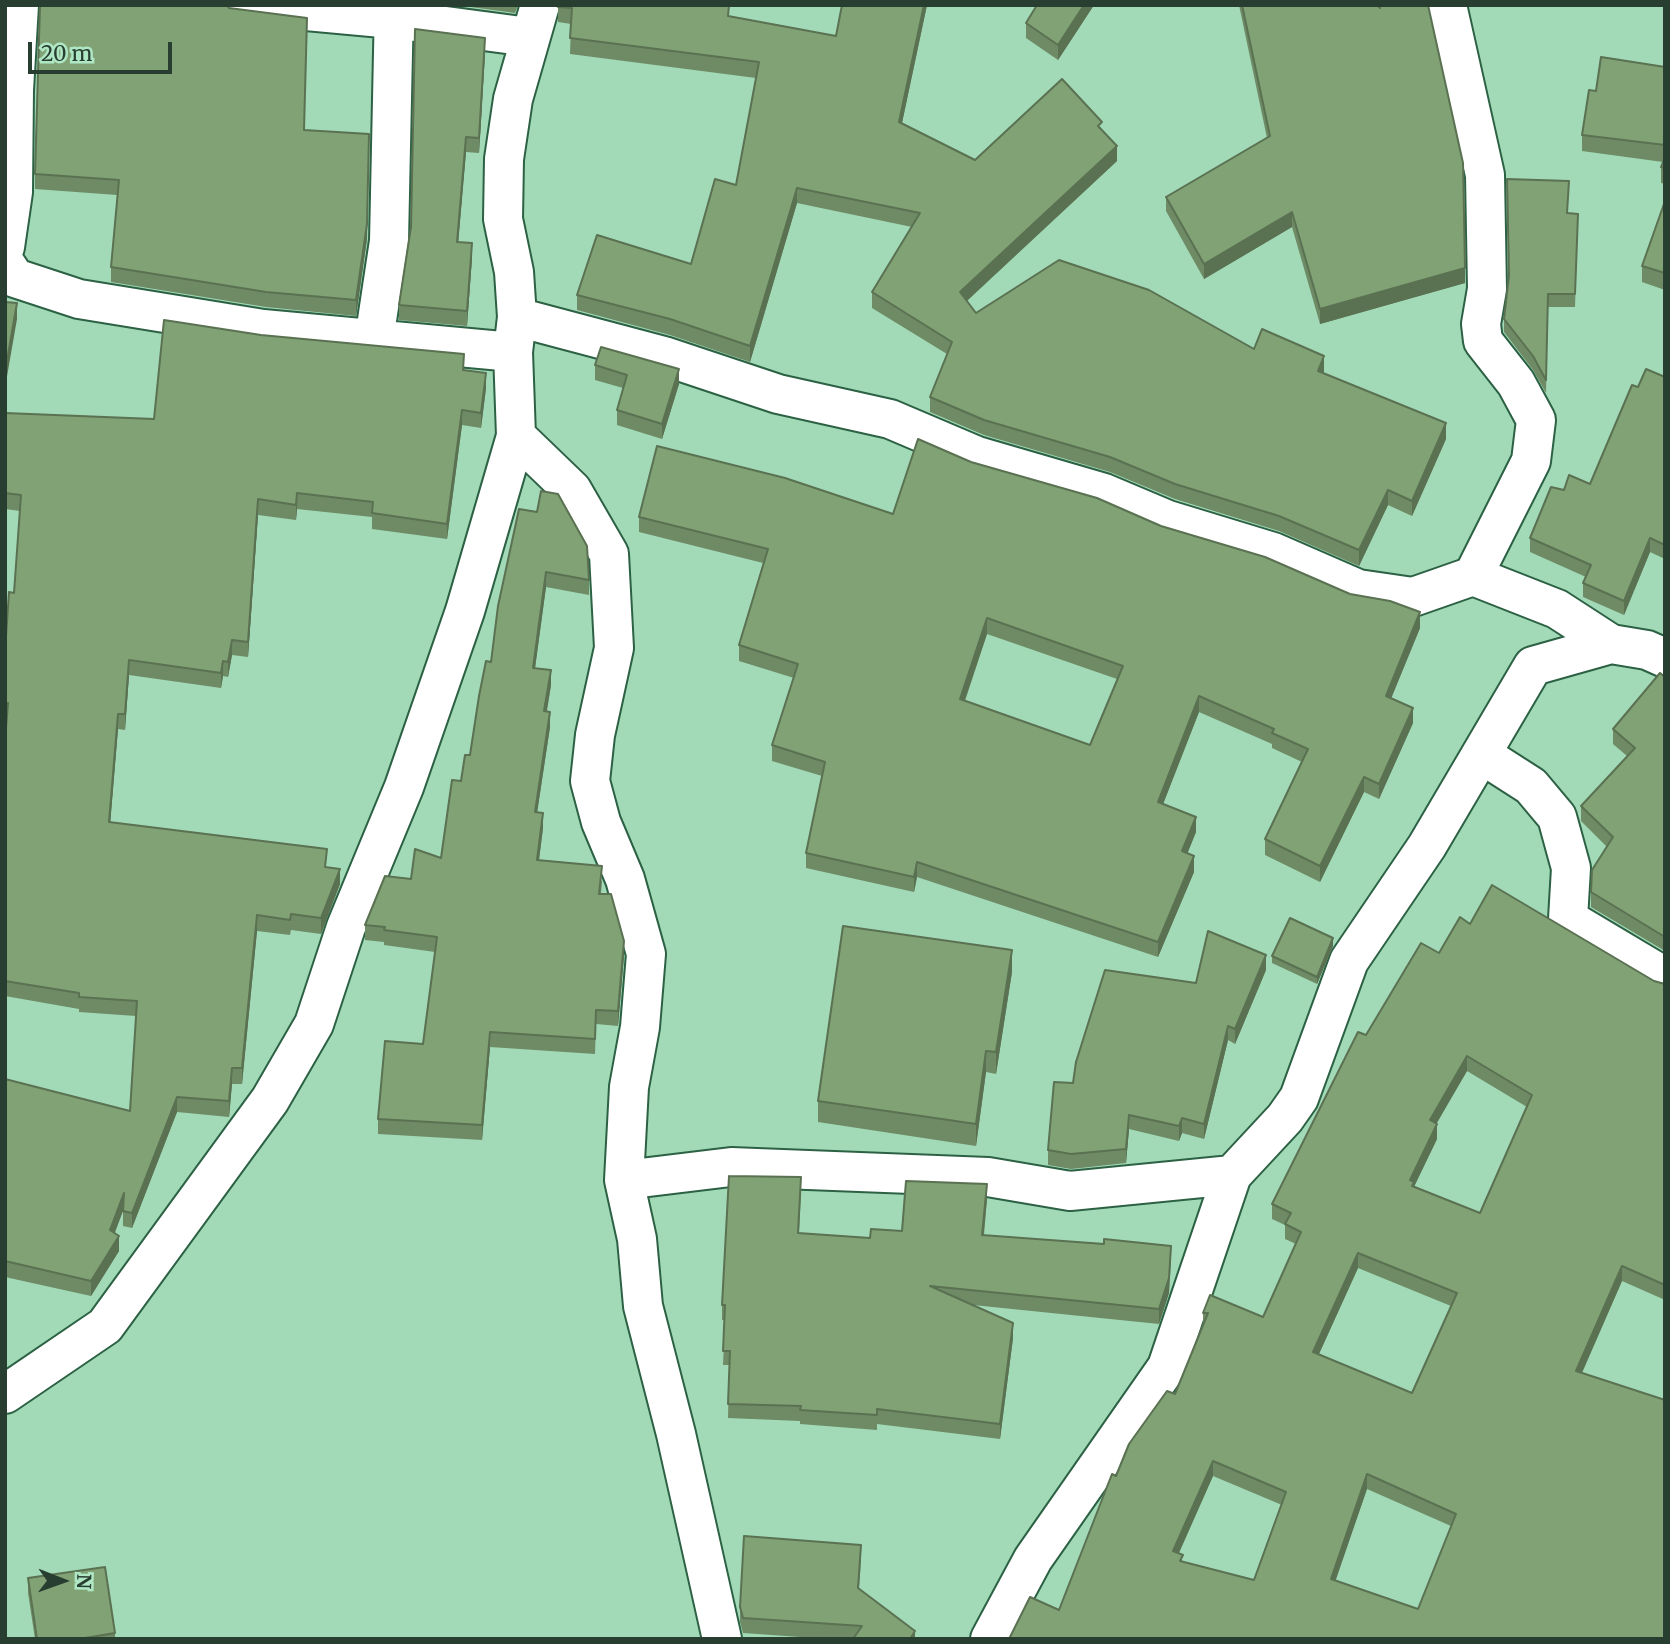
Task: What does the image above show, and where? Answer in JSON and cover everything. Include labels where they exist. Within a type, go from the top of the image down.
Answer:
[{"type":"street","points":[[5,247],[13,192],[13,90],[19,5]]},
{"type":"street","points":[[5,1394],[105,1326],[270,1100],[314,1024],[346,927],[413,762],[465,611],[516,436],[514,272],[503,219],[504,159],[513,99],[534,21],[241,5]]},
{"type":"street","points":[[1447,5],[1485,175],[1487,289],[1480,324],[1483,341],[1516,383],[1536,420],[1531,461],[1473,576]]},
{"type":"street","points":[[374,340],[389,241],[393,12]]},
{"type":"street","points":[[5,263],[15,278],[79,299],[262,329],[374,340],[515,335],[664,356],[778,394],[890,419],[976,456],[1104,493],[1168,520],[1273,552],[1358,589],[1413,597],[1473,576],[1557,610],[1611,644],[1647,650],[1665,658]]},
{"type":"street","points":[[516,436],[572,490],[609,554],[614,648],[595,735],[590,781],[601,822],[625,879],[646,954],[640,1027],[629,1087],[624,1180],[637,1239],[643,1306],[676,1434],[722,1639]]},
{"type":"street","points":[[990,1639],[1033,1559],[1167,1367],[1232,1175],[1285,1118],[1299,1098],[1349,961],[1427,846],[1533,666],[1611,644]]},
{"type":"street","points":[[1481,754],[1531,786],[1557,817],[1571,868],[1568,919],[1665,977]]},
{"type":"street","points":[[624,1180],[731,1167],[988,1177],[1070,1191],[1232,1175]]},
{"type":"building","points":[[40,5],[227,5],[229,8],[307,18],[304,130],[369,134],[367,224],[356,300],[266,292],[111,267],[119,180],[35,174]]},
{"type":"building","points":[[558,5],[729,5],[728,16],[836,36],[842,5],[924,5],[899,122],[975,160],[1062,79],[1102,122],[1098,126],[1117,146],[960,292],[976,313],[1059,260],[1149,290],[1254,349],[1262,329],[1324,356],[1318,371],[1446,423],[1412,501],[1388,490],[1359,550],[1279,516],[1175,484],[1110,457],[984,420],[930,397],[952,342],[872,292],[920,213],[797,188],[750,346],[670,319],[577,295],[597,235],[691,264],[715,179],[736,185],[759,62],[570,38],[572,8]]},
{"type":"building","points":[[1037,5],[1084,5],[1058,45],[1026,23]]},
{"type":"building","points":[[1242,5],[1377,5],[1380,8],[1379,5],[1428,5],[1463,163],[1465,268],[1320,309],[1292,212],[1204,264],[1166,197],[1270,136]]},
{"type":"building","points":[[415,29],[485,38],[479,138],[466,137],[457,242],[472,243],[467,311],[399,305],[411,227]]},
{"type":"building","points":[[1601,57],[1665,67],[1665,145],[1582,135],[1589,90],[1596,91]]},
{"type":"building","points":[[1507,179],[1569,181],[1567,213],[1578,214],[1575,294],[1548,294],[1546,380],[1533,356],[1504,319],[1509,276]]},
{"type":"building","points":[[1665,201],[1665,273],[1642,266]]},
{"type":"building","points":[[5,302],[17,303],[5,372]]},
{"type":"building","points":[[164,320],[261,335],[464,354],[463,370],[486,373],[481,413],[462,410],[447,524],[372,513],[373,502],[297,493],[296,505],[258,499],[248,642],[232,640],[228,662],[223,661],[221,673],[129,660],[125,714],[118,714],[109,822],[327,849],[325,867],[340,869],[321,918],[291,914],[290,920],[257,915],[242,1068],[232,1068],[229,1101],[177,1097],[132,1213],[123,1211],[124,1193],[110,1230],[119,1236],[91,1281],[5,1261],[5,1079],[130,1111],[137,1001],[79,997],[79,993],[5,981],[5,741],[8,703],[5,703],[5,651],[9,592],[14,593],[21,495],[5,493],[5,413],[154,419]]},
{"type":"building","points":[[601,347],[679,369],[662,424],[617,410],[627,375],[595,365]]},
{"type":"building","points":[[1646,369],[1665,377],[1665,545],[1650,538],[1624,601],[1583,583],[1591,565],[1530,538],[1551,487],[1564,490],[1569,475],[1590,484],[1632,385],[1638,387]]},
{"type":"building","points":[[918,439],[971,462],[1097,498],[1161,526],[1265,557],[1350,594],[1390,601],[1420,612],[1386,696],[1413,708],[1379,784],[1364,777],[1320,866],[1265,839],[1308,749],[1272,733],[1274,729],[1199,696],[1158,802],[1196,817],[1182,851],[1194,856],[1158,942],[917,862],[914,877],[806,853],[825,762],[772,745],[798,664],[739,645],[768,549],[639,517],[657,446],[785,478],[893,514]],"holes":[[[987,618],[1123,666],[1090,745],[960,699]]]},
{"type":"building","points":[[541,491],[558,494],[587,546],[589,580],[546,572],[533,668],[551,670],[544,711],[550,712],[535,812],[543,813],[537,860],[602,866],[599,894],[611,894],[624,941],[618,1011],[596,1010],[595,1039],[490,1032],[482,1125],[378,1119],[385,1041],[423,1044],[437,937],[365,925],[385,876],[411,879],[415,849],[441,858],[452,780],[461,781],[465,755],[470,755],[479,696],[486,661],[491,662],[498,606],[519,509],[537,512]]},
{"type":"building","points":[[1660,673],[1665,677],[1665,937],[1591,892],[1592,870],[1613,837],[1581,806],[1635,748],[1613,729]]},
{"type":"building","points":[[1492,885],[1654,981],[1665,984],[1665,1285],[1622,1266],[1576,1371],[1665,1400],[1665,1639],[1009,1639],[1030,1597],[1059,1610],[1112,1474],[1116,1476],[1129,1444],[1167,1391],[1175,1394],[1208,1313],[1203,1313],[1210,1295],[1263,1317],[1301,1232],[1285,1224],[1291,1213],[1272,1204],[1358,1032],[1366,1035],[1421,943],[1439,953],[1460,917],[1470,924]],"holes":[[[1467,1056],[1532,1095],[1480,1213],[1412,1186],[1414,1182],[1410,1180],[1437,1124],[1430,1120]],[[1358,1253],[1457,1293],[1412,1393],[1313,1352]],[[1213,1461],[1286,1492],[1254,1580],[1180,1561],[1183,1555],[1173,1551]],[[1367,1474],[1456,1514],[1418,1609],[1331,1579]]]},
{"type":"building","points":[[1290,918],[1333,938],[1317,977],[1272,956]]},
{"type":"building","points":[[843,926],[1012,950],[996,1052],[986,1051],[976,1124],[818,1101]]},
{"type":"building","points":[[1208,931],[1266,955],[1235,1029],[1228,1026],[1204,1124],[1182,1118],[1179,1126],[1129,1115],[1126,1149],[1071,1154],[1048,1150],[1054,1082],[1073,1083],[1076,1062],[1105,970],[1196,983]]},
{"type":"building","points":[[729,1176],[801,1177],[798,1233],[870,1238],[871,1229],[902,1231],[906,1181],[987,1184],[982,1235],[1104,1244],[1104,1239],[1171,1246],[1169,1278],[1159,1309],[930,1286],[1013,1323],[1000,1424],[877,1409],[877,1415],[800,1410],[801,1406],[728,1404],[730,1351],[723,1351],[725,1305],[722,1305]]},
{"type":"building","points":[[744,1536],[861,1545],[858,1588],[915,1631],[910,1639],[853,1639],[862,1626],[743,1618],[740,1607]]},
{"type":"building","points":[[105,1567],[115,1633],[79,1639],[37,1639],[28,1578]]}]
